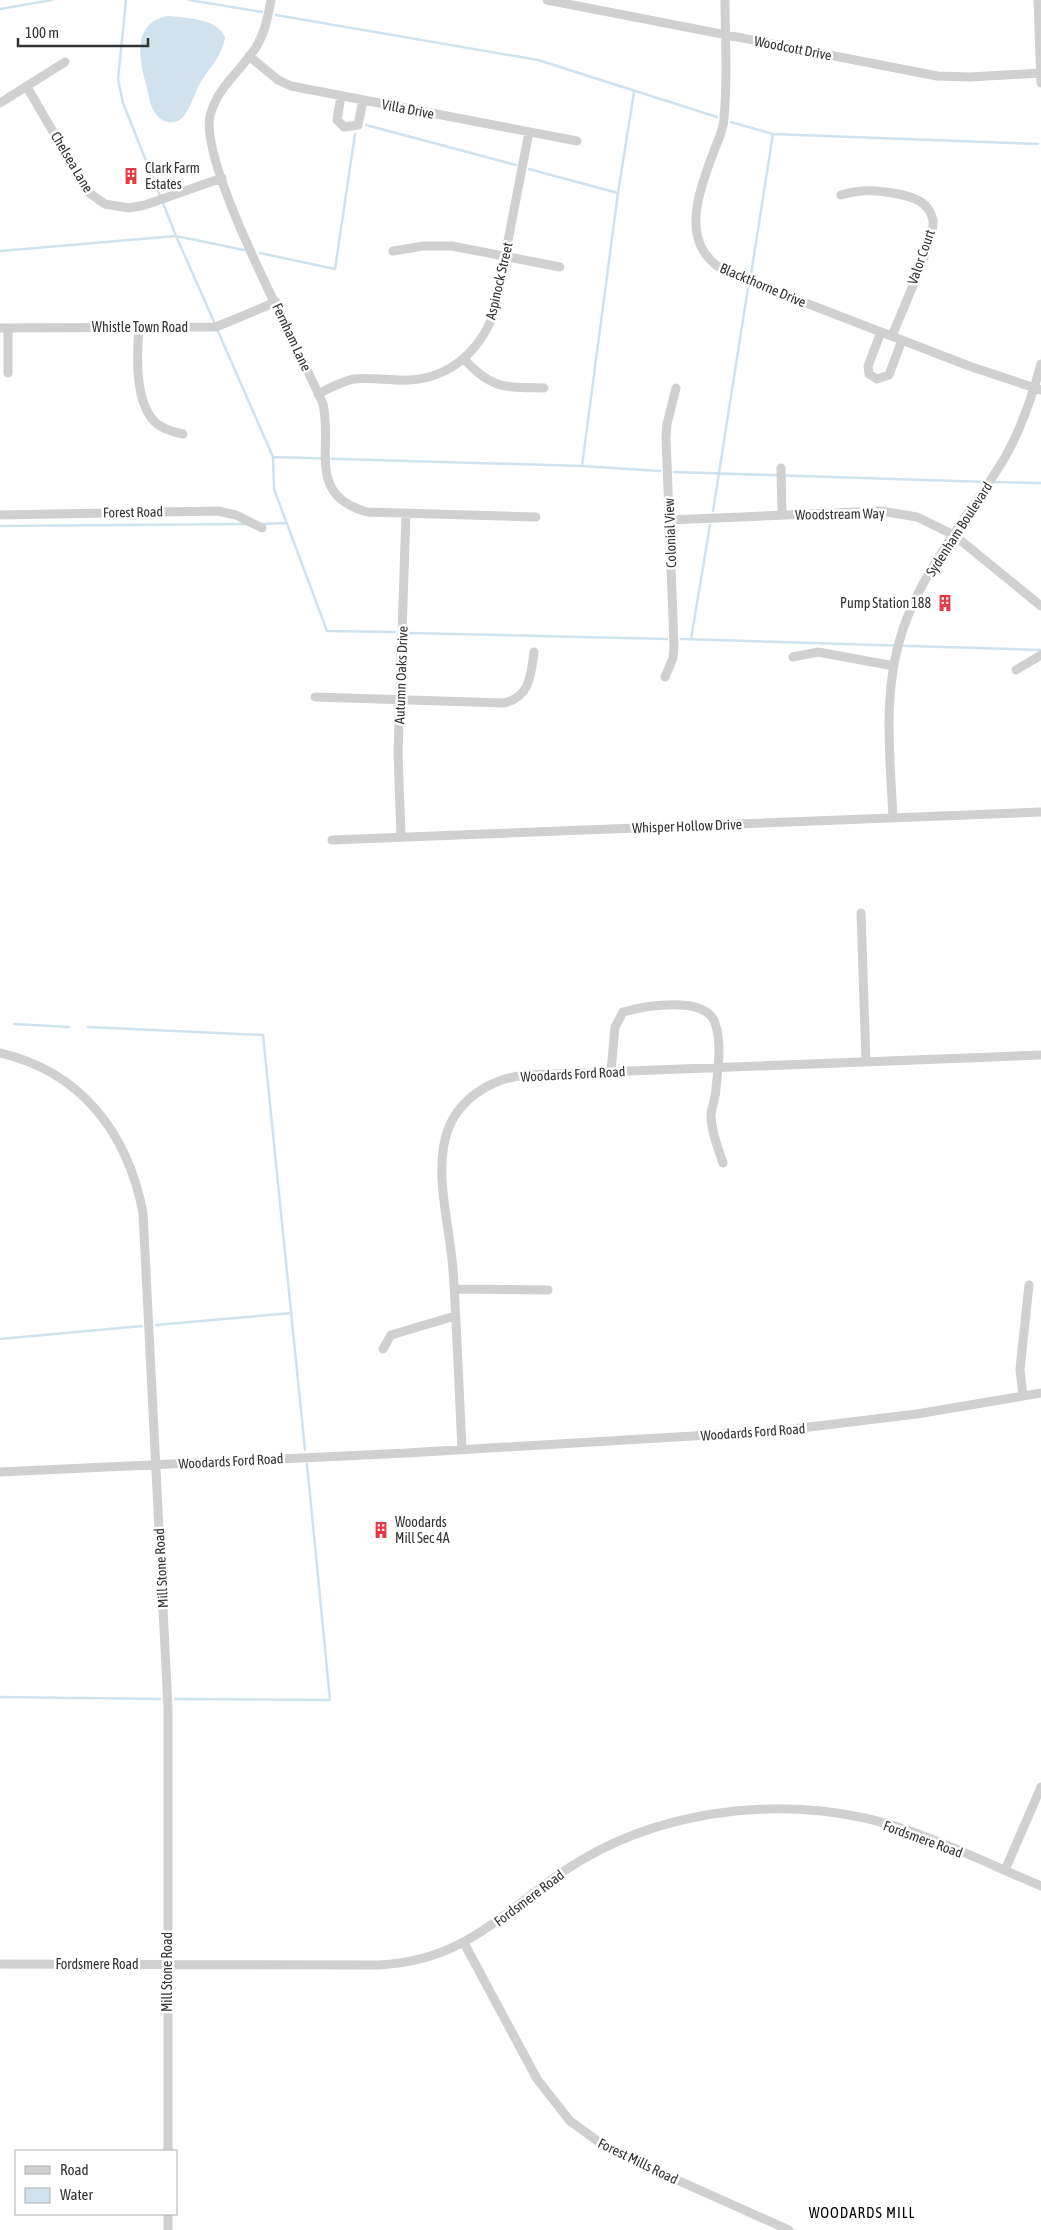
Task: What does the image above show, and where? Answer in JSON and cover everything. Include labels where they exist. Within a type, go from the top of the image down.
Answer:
[{"type":"street","name":"Fernham Lane","points":[[271,0],[264,30],[249,56],[215,100],[210,119],[211,144],[234,213],[318,394],[325,414],[324,470],[332,490],[344,502],[354,508],[367,512],[536,517]]},
{"type":"street","name":"Woodcott Drive","points":[[547,0],[937,76],[970,77],[1041,73]]},
{"type":"street","name":"Blackthorne Drive","points":[[725,0],[724,120],[700,192],[696,223],[700,247],[710,261],[719,268],[881,332],[1038,389]]},
{"type":"street","points":[[1038,0],[1041,83]]},
{"type":"street","name":"Villa Drive","points":[[249,56],[284,83],[341,96],[576,141]]},
{"type":"street","points":[[0,103],[65,62]]},
{"type":"street","name":"Chelsea Lane","points":[[27,87],[88,192],[105,204],[130,208],[145,205],[222,178]]},
{"type":"street","points":[[341,96],[337,120],[344,127],[358,125],[363,100]]},
{"type":"street","name":"Aspinock Street","points":[[318,394],[355,379],[408,381],[444,372],[464,359],[488,330],[494,313],[506,256],[529,132]]},
{"type":"street","name":"Valor Court","points":[[841,194],[868,189],[911,196],[924,203],[932,219],[929,240],[892,336]]},
{"type":"street","points":[[393,252],[436,245],[560,267]]},
{"type":"street","name":"Whistle Town Road","points":[[4,328],[216,327],[276,302]]},
{"type":"street","points":[[139,327],[138,376],[147,408],[156,422],[170,431],[183,434]]},
{"type":"street","points":[[4,328],[8,373]]},
{"type":"street","points":[[881,332],[868,366],[869,374],[877,379],[889,375],[902,340]]},
{"type":"street","points":[[464,359],[481,377],[492,383],[512,388],[544,388]]},
{"type":"street","name":"Sydenham Boulevard","points":[[893,818],[889,704],[894,666],[903,629],[915,600],[1004,458],[1038,389],[1041,364]]},
{"type":"street","name":"Colonial View","points":[[666,677],[674,652],[666,437],[667,424],[676,388]]},
{"type":"street","points":[[781,468],[782,515]]},
{"type":"street","name":"Forest Road","points":[[0,515],[218,510],[236,514],[262,528]]},
{"type":"street","name":"Woodstream Way","points":[[669,520],[891,512],[917,517],[954,535],[1041,606]]},
{"type":"street","name":"Autumn Oaks Drive","points":[[401,837],[398,753],[406,513]]},
{"type":"street","points":[[315,697],[504,703],[511,701],[522,693],[528,685],[534,652]]},
{"type":"street","points":[[793,657],[818,652],[894,666]]},
{"type":"street","points":[[1016,670],[1041,654]]},
{"type":"street","name":"Whisper Hollow Drive","points":[[332,840],[1041,812]]},
{"type":"street","points":[[861,913],[866,1062]]},
{"type":"street","points":[[611,1072],[615,1027],[622,1012],[646,1006],[692,1006],[707,1011],[715,1022],[718,1068],[711,1116],[715,1137],[724,1164]]},
{"type":"street","name":"Mill Stone Road","points":[[0,1053],[36,1065],[58,1078],[80,1094],[105,1120],[120,1142],[128,1159],[138,1186],[143,1214],[168,1708],[168,2150]]},
{"type":"street","name":"Woodards Ford Road","points":[[462,1449],[454,1289],[442,1160],[449,1127],[459,1111],[471,1098],[491,1084],[512,1077],[1041,1055]]},
{"type":"street","points":[[1023,1396],[1020,1369],[1029,1285]]},
{"type":"street","points":[[454,1289],[548,1290]]},
{"type":"street","points":[[383,1349],[391,1335],[455,1316]]},
{"type":"street","name":"Woodards Ford Road","points":[[0,1472],[776,1431],[917,1414],[1041,1393]]},
{"type":"street","points":[[1004,1870],[1041,1787]]},
{"type":"street","name":"Fordsmere Road","points":[[0,1964],[398,1964],[428,1958],[464,1943],[589,1856],[638,1834],[682,1820],[722,1812],[779,1808],[866,1819],[922,1836],[1041,1886]]},
{"type":"street","name":"Forest Mills Road","points":[[464,1943],[537,2079],[570,2121],[610,2150],[790,2230]]},
{"type":"street","points":[[168,2215],[168,2230]]},
{"type":"water","points":[[168,16],[200,20],[215,26],[225,37],[221,50],[198,87],[187,111],[182,118],[175,122],[161,119],[152,108],[144,77],[141,55],[143,35],[148,26],[156,20]]},
{"type":"waterway","points":[[0,9],[52,0]]},
{"type":"waterway","points":[[126,0],[118,79],[123,103],[176,236],[215,324]]},
{"type":"waterway","points":[[189,0],[262,12]]},
{"type":"waterway","points":[[276,15],[538,60],[717,117]]},
{"type":"waterway","points":[[582,466],[618,193],[634,92]]},
{"type":"waterway","points":[[731,122],[773,134],[1038,144]]},
{"type":"waterway","points":[[366,125],[516,165]]},
{"type":"waterway","points":[[260,253],[335,269],[355,134]]},
{"type":"waterway","points":[[751,274],[773,134]]},
{"type":"waterway","points":[[529,169],[618,193]]},
{"type":"waterway","points":[[0,251],[176,236],[244,250]]},
{"type":"waterway","points":[[713,511],[748,288]]},
{"type":"waterway","points":[[217,329],[273,457],[274,489],[327,631],[395,632]]},
{"type":"waterway","points":[[273,457],[582,466],[660,471]]},
{"type":"waterway","points":[[674,472],[987,482]]},
{"type":"waterway","points":[[993,482],[1041,483]]},
{"type":"waterway","points":[[261,524],[286,523]]},
{"type":"waterway","points":[[0,526],[246,524]]},
{"type":"waterway","points":[[691,639],[710,525]]},
{"type":"waterway","points":[[409,633],[667,639]]},
{"type":"waterway","points":[[681,639],[1041,650]]},
{"type":"waterway","points":[[14,1024],[69,1027]]},
{"type":"waterway","points":[[88,1027],[263,1035],[305,1450]]},
{"type":"waterway","points":[[156,1325],[292,1313]]},
{"type":"waterway","points":[[0,1339],[142,1326]]},
{"type":"waterway","points":[[175,1699],[330,1700],[307,1464]]},
{"type":"waterway","points":[[0,1697],[160,1699]]},
{"type":"place","name":"Clark Farm Estates","points":[[131,176]]},
{"type":"place","name":"Pump Station 188","points":[[945,603]]},
{"type":"place","name":"Woodards Mill Sec 4A","points":[[381,1530]]},
{"type":"district","name":"WOODARDS MILL","points":[[862,2212]]}]
